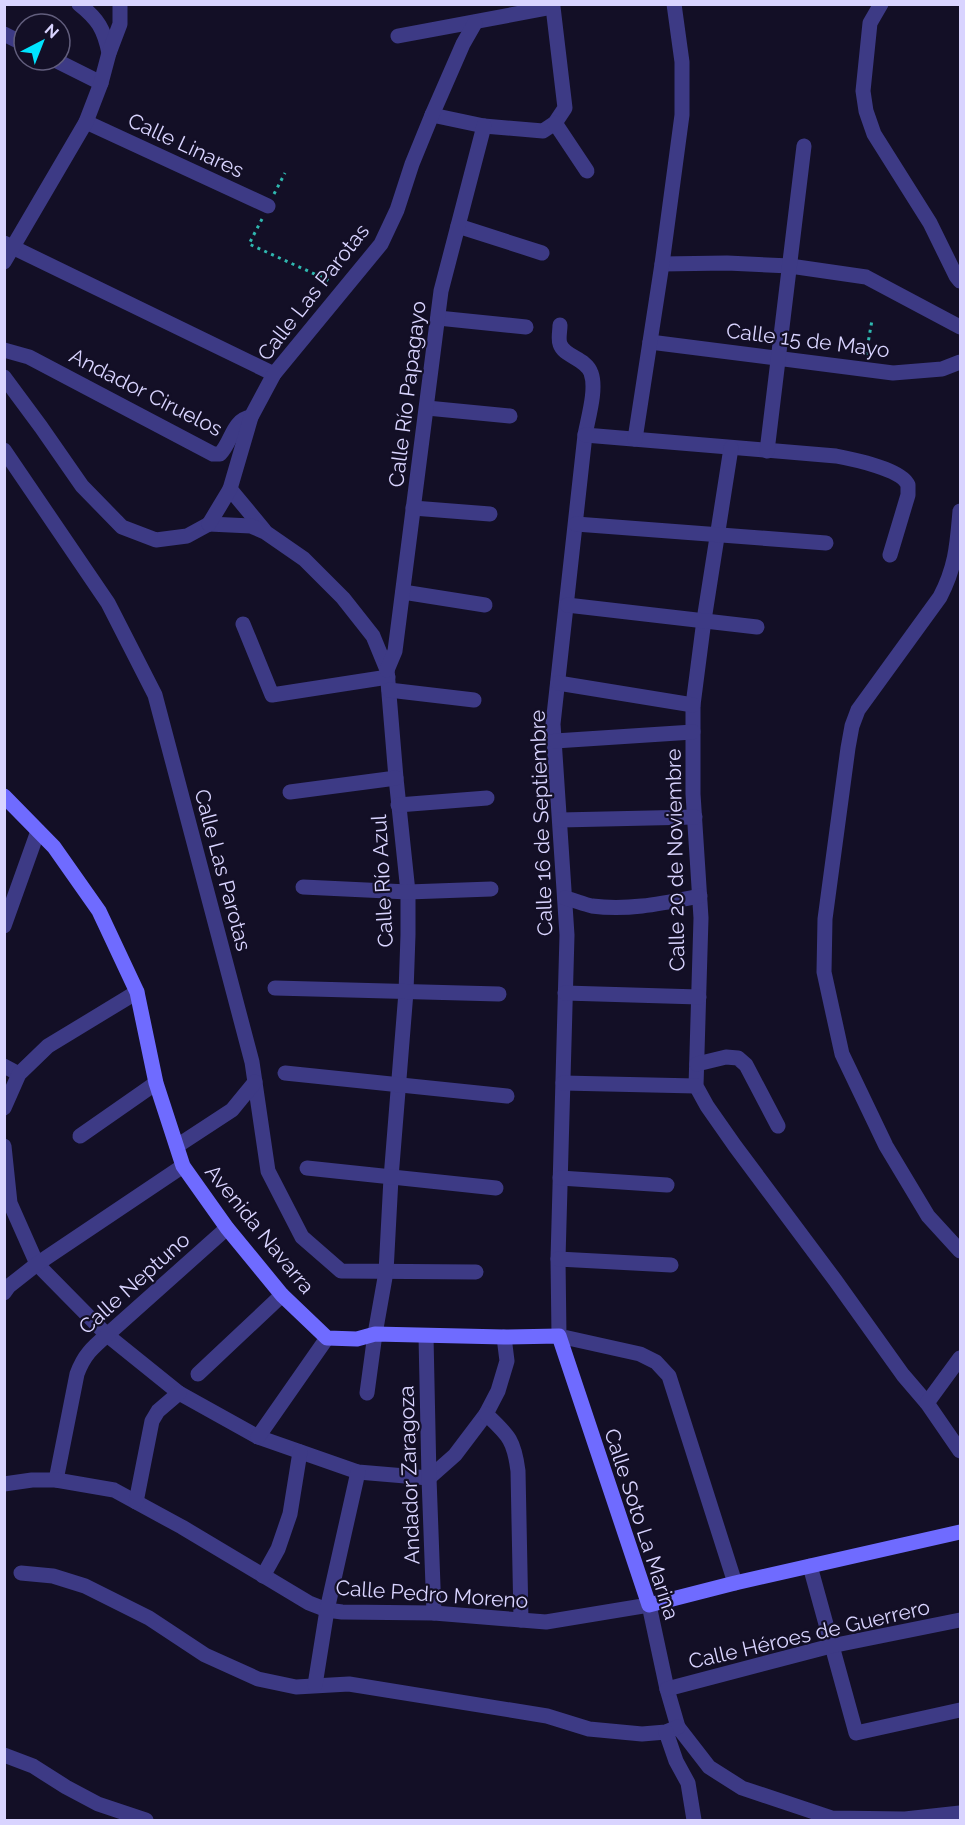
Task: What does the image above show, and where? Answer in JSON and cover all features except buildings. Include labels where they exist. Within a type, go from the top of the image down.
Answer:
[{"type":"street","points":[[79,4],[92,14],[105,34],[109,53]]},
{"type":"street","points":[[4,262],[8,245],[86,122],[120,24],[120,4]]},
{"type":"street","points":[[635,439],[682,115],[681,62],[674,4]]},
{"type":"street","points":[[881,4],[870,23],[863,91],[866,111],[874,134],[930,224],[960,281]]},
{"type":"street","points":[[398,36],[475,23],[521,9],[553,7],[566,108],[555,123],[543,131],[484,126],[432,115]]},
{"type":"street","name":"Calle Las Parotas","points":[[209,525],[230,489],[251,417],[274,374],[381,244],[397,210],[412,164],[432,115],[463,44],[475,23]]},
{"type":"street","points":[[72,68],[101,83]]},
{"type":"street","name":"Calle Linares","points":[[86,122],[268,206]]},
{"type":"street","points":[[555,123],[587,171]]},
{"type":"street","name":"Calle Río Papagayo","points":[[388,679],[395,651],[441,291],[484,126]]},
{"type":"street","points":[[767,451],[804,146]]},
{"type":"street","points":[[458,226],[542,253]]},
{"type":"street","points":[[8,245],[274,374]]},
{"type":"street","points":[[662,264],[727,263],[790,266],[866,278],[960,327]]},
{"type":"street","points":[[438,318],[526,327]]},
{"type":"street","name":"Calle 16 de Septiembre","points":[[559,1336],[558,1259],[567,935],[554,724],[585,435],[593,389],[591,373],[586,364],[563,350],[559,343],[560,325]]},
{"type":"street","name":"Calle 15 de Mayo","points":[[650,342],[893,373],[942,369],[960,362]]},
{"type":"street","name":"Andador Ciruelos","points":[[4,350],[29,357],[213,454],[220,454],[225,450],[239,422],[251,417]]},
{"type":"street","points":[[4,377],[82,486],[122,527],[156,540],[187,536],[209,525]]},
{"type":"street","points":[[427,408],[510,417]]},
{"type":"street","points":[[585,435],[836,456],[871,464],[901,477],[908,485],[908,495],[890,555]]},
{"type":"street","name":"Calle 20 de Noviembre","points":[[696,1086],[702,918],[695,817],[693,705],[731,448]]},
{"type":"street","name":"Calle Las Parotas","points":[[4,450],[108,603],[155,695],[252,1062],[268,1171],[302,1237],[341,1271],[476,1272]]},
{"type":"street","points":[[230,489],[266,532]]},
{"type":"street","points":[[413,508],[490,514]]},
{"type":"street","points":[[960,511],[955,561],[950,579],[940,597],[858,710],[852,726],[825,919],[824,972],[842,1054],[886,1146],[928,1216],[960,1251]]},
{"type":"street","points":[[576,524],[826,543]]},
{"type":"street","name":"Calle Río Azul","points":[[209,525],[251,526],[266,532],[304,560],[343,598],[373,636],[388,679],[398,805],[408,892],[406,992],[386,1272],[367,1393]]},
{"type":"street","points":[[403,592],[485,605]]},
{"type":"street","points":[[567,605],[757,627]]},
{"type":"street","points":[[243,624],[272,695],[388,679],[474,700]]},
{"type":"street","points":[[558,683],[693,705]]},
{"type":"street","points":[[555,741],[693,732]]},
{"type":"street","points":[[290,792],[396,778]]},
{"type":"street","name":"Avenida Navarra","points":[[5,796],[54,847],[99,911],[137,992],[156,1083],[183,1166],[227,1228],[282,1295],[327,1338]]},
{"type":"street","points":[[398,805],[487,798]]},
{"type":"street","points":[[560,820],[695,817]]},
{"type":"street","points":[[4,926],[38,831]]},
{"type":"street","points":[[303,887],[408,892],[491,889]]},
{"type":"street","points":[[565,898],[608,908],[644,907],[700,896]]},
{"type":"street","points":[[275,988],[499,994]]},
{"type":"street","points":[[4,1108],[19,1074],[48,1046],[137,992]]},
{"type":"street","points":[[565,993],[699,996]]},
{"type":"street","points":[[697,1064],[726,1057],[738,1058],[746,1065],[777,1126]]},
{"type":"street","points":[[4,1065],[19,1074]]},
{"type":"street","points":[[285,1073],[507,1096]]},
{"type":"street","points":[[177,1146],[232,1110],[255,1082]]},
{"type":"street","points":[[80,1137],[156,1083]]},
{"type":"street","points":[[563,1083],[696,1086],[735,1146],[903,1375],[927,1403],[960,1451]]},
{"type":"street","points":[[4,1146],[7,1204],[38,1264],[107,1335],[179,1393],[258,1437],[358,1472],[429,1478],[455,1455],[486,1414],[498,1391],[507,1361],[504,1338]]},
{"type":"street","points":[[4,1293],[9,1286],[38,1264],[183,1166]]},
{"type":"street","points":[[307,1168],[496,1188]]},
{"type":"street","points":[[560,1178],[667,1185]]},
{"type":"street","name":"Calle Neptuno","points":[[56,1480],[77,1374],[82,1360],[89,1351],[227,1228]]},
{"type":"street","points":[[558,1259],[671,1265]]},
{"type":"street","points":[[198,1374],[282,1295]]},
{"type":"street","points":[[258,1437],[327,1338],[357,1339],[375,1334],[504,1338],[559,1336],[640,1354],[656,1362],[669,1376],[735,1583]]},
{"type":"street","name":"Andador Zaragoza","points":[[426,1336],[434,1613]]},
{"type":"street","name":"Calle Soto La Marina","points":[[559,1336],[649,1605],[667,1689],[676,1761],[688,1783],[694,1821]]},
{"type":"street","points":[[927,1403],[960,1358]]},
{"type":"street","points":[[136,1502],[152,1421],[158,1411],[179,1393]]},
{"type":"street","points":[[486,1414],[506,1433],[515,1449],[518,1471],[520,1620]]},
{"type":"street","points":[[263,1576],[278,1549],[290,1514],[300,1452]]},
{"type":"street","points":[[315,1686],[327,1610],[358,1472]]},
{"type":"street","name":"Calle Pedro Moreno","points":[[4,1484],[32,1480],[56,1480],[114,1490],[182,1527],[309,1604],[342,1612],[434,1613],[546,1622],[649,1605],[735,1583],[960,1533]]},
{"type":"street","points":[[810,1566],[856,1733],[960,1710]]},
{"type":"street","points":[[21,1573],[53,1576],[85,1586],[149,1618],[205,1655],[258,1679],[296,1687],[349,1684],[547,1716],[589,1729],[642,1734],[672,1729],[709,1767],[742,1788],[832,1818],[905,1819],[960,1814]]},
{"type":"street","name":"Calle Héroes de Guerrero","points":[[667,1689],[831,1646],[960,1620]]},
{"type":"street","points":[[4,1755],[33,1766],[98,1804],[146,1821]]},
{"type":"path","points":[[249,244],[344,288]]},
{"type":"path","points":[[864,369],[872,320]]}]
